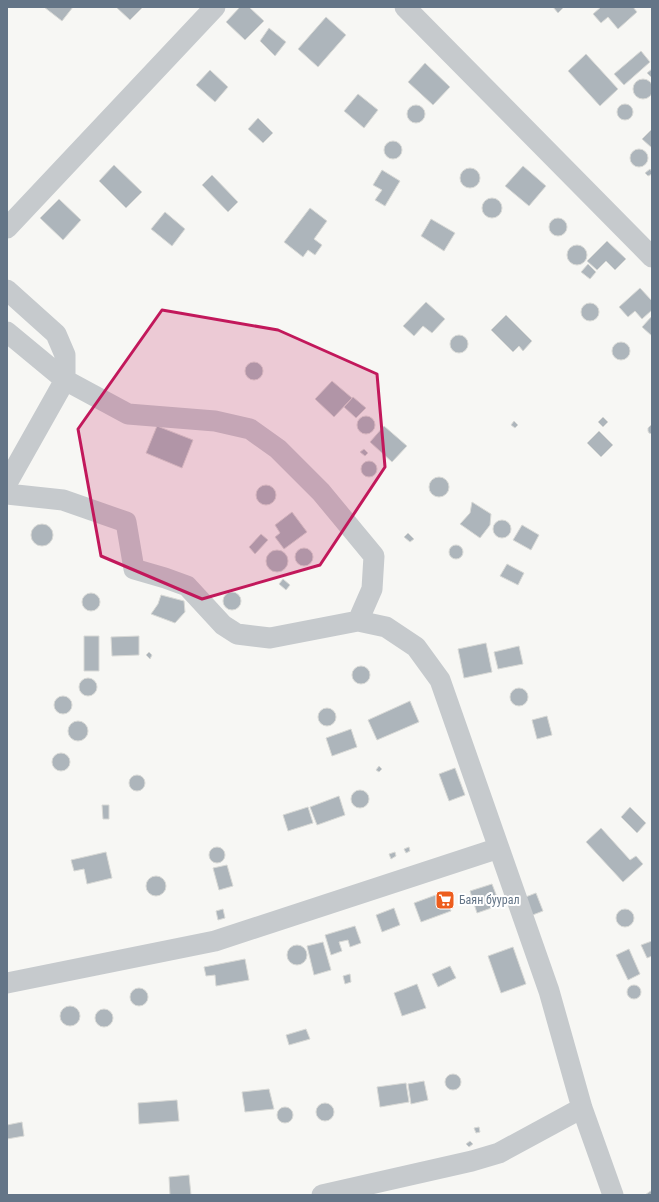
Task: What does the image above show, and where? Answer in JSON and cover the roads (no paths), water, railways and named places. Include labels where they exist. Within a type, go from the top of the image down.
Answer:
[{"type":"street","points":[[7,228],[215,7]]},
{"type":"street","points":[[405,7],[652,257]]},
{"type":"street","points":[[7,290],[56,334],[65,355],[65,380],[7,483]]},
{"type":"street","points":[[7,332],[65,380],[128,414],[215,421],[250,429],[278,449],[321,492],[374,556],[372,588],[358,621]]},
{"type":"street","points":[[7,494],[63,500],[126,522],[134,569],[187,586],[223,625],[238,634],[270,638],[358,621],[386,626],[416,647],[440,680],[549,991],[582,1108],[613,1195]]},
{"type":"street","points":[[7,983],[215,941],[499,848]]},
{"type":"street","points":[[322,1195],[472,1161],[499,1153],[582,1108]]},
{"type":"place","name":"Баян буурал","points":[[445,900]]}]
